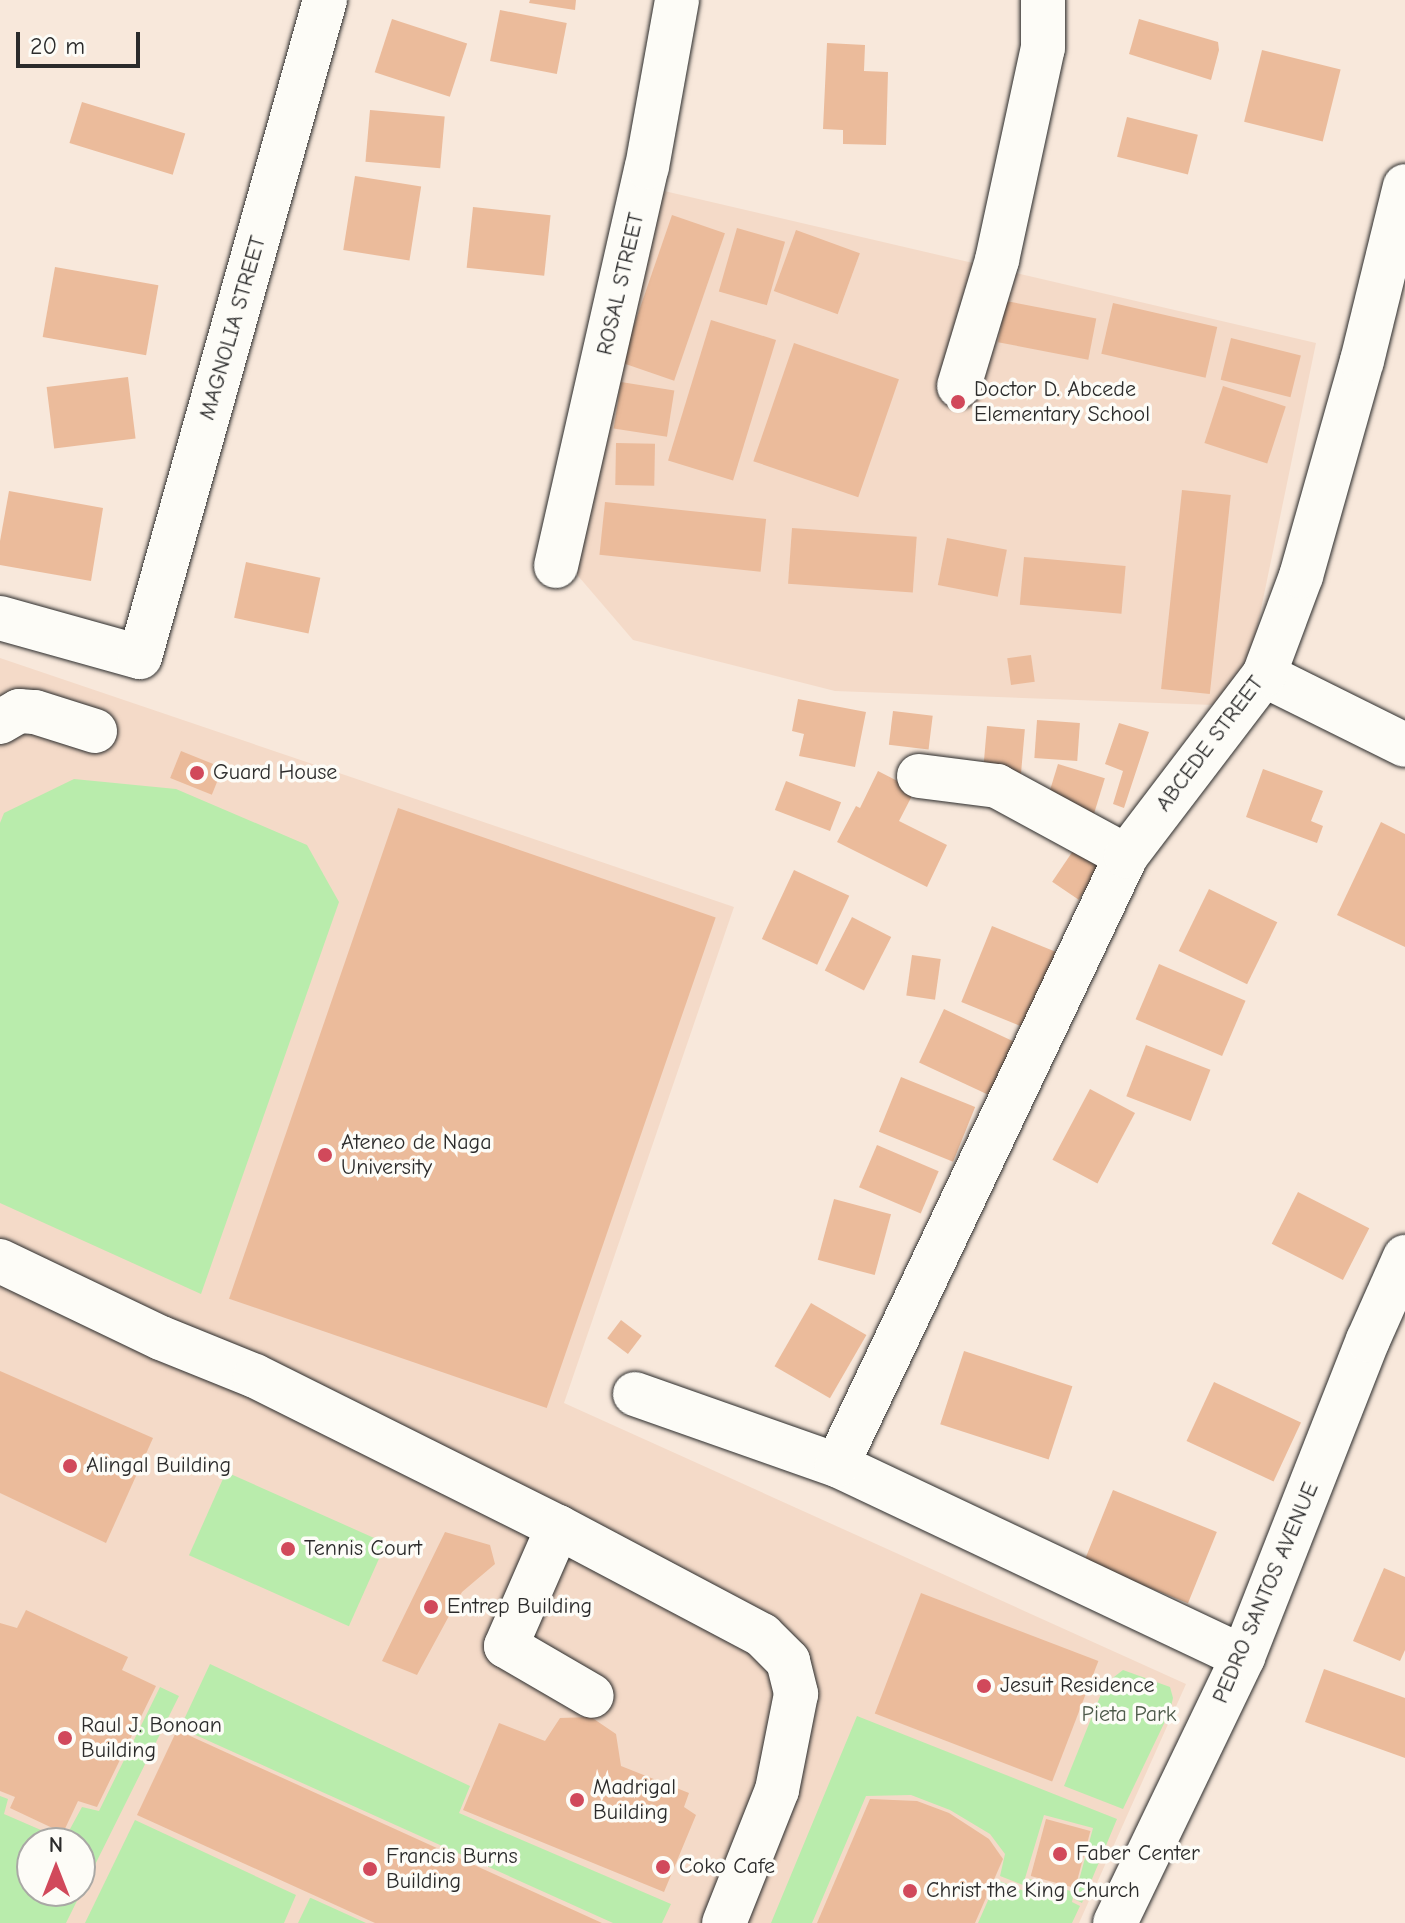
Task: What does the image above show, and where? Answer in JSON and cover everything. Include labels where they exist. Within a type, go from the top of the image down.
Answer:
[{"type":"street","name":"MAGNOLIA STREET","points":[[0,618],[140,657],[325,0]]},
{"type":"street","name":"ROSAL STREET","points":[[556,566],[647,167],[677,0]]},
{"type":"street","points":[[959,386],[997,260],[1043,48],[1043,0]]},
{"type":"street","name":"ABCEDE STREET","points":[[837,1465],[969,1181],[1126,856],[1264,675],[1301,576],[1362,361],[1405,186]]},
{"type":"street","points":[[1264,675],[1405,745]]},
{"type":"street","points":[[0,722],[19,711],[95,731]]},
{"type":"street","points":[[919,776],[997,786],[1126,856]]},
{"type":"street","name":"PEDRO SANTOS AVENUE","points":[[1115,1923],[1243,1657],[1405,1257]]},
{"type":"street","points":[[0,1261],[161,1338],[255,1376],[558,1527],[762,1635],[788,1661],[796,1694],[777,1790],[724,1923]]},
{"type":"street","points":[[635,1394],[837,1465],[1243,1657]]},
{"type":"street","points":[[558,1527],[506,1646],[592,1696]]},
{"type":"shaded area","name":"Doctor D. Abcede Elementary School","points":[[660,190],[1316,343],[1241,706],[835,691],[633,640],[573,570]]},
{"type":"shaded area","name":"Ateneo de Naga University","points":[[0,658],[734,907],[564,1403],[1186,1684],[1079,1923],[0,1923]]},
{"type":"green space","points":[[74,779],[176,789],[307,845],[339,902],[201,1294],[0,1203],[0,823],[4,813]]},
{"type":"green space","name":"Tennis Court","points":[[226,1472],[386,1543],[349,1626],[189,1555]]},
{"type":"green space","points":[[210,1664],[470,1786],[459,1813],[671,1904],[662,1923],[613,1923],[180,1728]]},
{"type":"green space","name":"Pieta Park","points":[[1123,1670],[1170,1687],[1173,1698],[1170,1711],[1123,1809],[1064,1786],[1105,1684]]},
{"type":"green space","points":[[160,1687],[179,1696],[96,1863],[96,1827],[71,1827],[82,1807],[99,1811]]},
{"type":"green space","points":[[857,1716],[1117,1819],[1082,1903],[1074,1899],[1093,1828],[1044,1815],[1023,1885],[1000,1876],[1005,1854],[990,1834],[950,1810],[911,1795],[866,1796],[812,1923],[771,1923]]},
{"type":"green space","points":[[0,1796],[8,1799],[4,1814],[34,1827],[16,1827],[16,1907],[74,1907],[66,1923],[0,1923]]},
{"type":"green space","points":[[135,1820],[296,1895],[284,1923],[85,1923],[93,1907],[96,1907],[96,1900]]},
{"type":"green space","points":[[1029,1879],[1074,1892],[1072,1902],[1080,1906],[1072,1923],[978,1923],[997,1880],[1024,1891]]},
{"type":"green space","points":[[311,1898],[366,1923],[298,1923]]},
{"type":"building","points":[[530,0],[576,0],[575,10],[529,3]]},
{"type":"building","points":[[500,10],[567,23],[557,74],[490,61]]},
{"type":"building","points":[[392,19],[467,43],[450,97],[375,72]]},
{"type":"building","points":[[1139,19],[1218,42],[1219,50],[1211,80],[1129,54]]},
{"type":"building","points":[[827,43],[865,45],[864,71],[888,72],[886,145],[843,144],[843,130],[823,129]]},
{"type":"building","points":[[1262,50],[1341,70],[1323,141],[1244,122]]},
{"type":"building","points":[[82,102],[185,134],[173,175],[69,143]]},
{"type":"building","points":[[370,110],[445,117],[440,168],[365,162]]},
{"type":"building","points":[[1127,117],[1198,135],[1188,174],[1117,157]]},
{"type":"building","points":[[355,176],[421,186],[409,261],[343,250]]},
{"type":"building","points":[[473,207],[551,215],[544,276],[467,268]]},
{"type":"building","points":[[672,215],[725,233],[674,381],[621,363]]},
{"type":"building","points":[[737,228],[785,242],[767,305],[719,291]]},
{"type":"building","points":[[796,230],[860,253],[838,314],[774,291]]},
{"type":"building","points":[[55,267],[158,285],[146,355],[43,337]]},
{"type":"building","points":[[1006,301],[1096,319],[1088,360],[998,342]]},
{"type":"building","points":[[1113,303],[1217,327],[1206,378],[1101,354]]},
{"type":"building","points":[[711,320],[776,340],[733,480],[668,461]]},
{"type":"building","points":[[1231,338],[1301,355],[1290,397],[1221,380]]},
{"type":"building","points":[[794,343],[899,379],[858,497],[753,461]]},
{"type":"building","points":[[128,377],[136,439],[54,449],[47,387]]},
{"type":"building","points":[[621,382],[674,390],[667,437],[614,428]]},
{"type":"building","points":[[1223,386],[1286,406],[1267,463],[1204,443]]},
{"type":"building","points":[[616,443],[655,444],[654,486],[615,485]]},
{"type":"building","points":[[1182,490],[1231,495],[1210,694],[1161,689]]},
{"type":"building","points":[[9,491],[103,508],[91,581],[0,565],[0,541]]},
{"type":"building","points":[[605,502],[766,519],[761,572],[599,555]]},
{"type":"building","points":[[792,528],[917,537],[913,593],[788,584]]},
{"type":"building","points":[[947,538],[1007,550],[998,597],[938,585]]},
{"type":"building","points":[[1024,557],[1126,566],[1121,614],[1020,605]]},
{"type":"building","points":[[246,562],[320,578],[308,634],[234,618]]},
{"type":"building","points":[[1031,655],[1035,682],[1011,685],[1007,658]]},
{"type":"building","points":[[798,699],[866,712],[855,767],[799,756],[804,734],[792,731]]},
{"type":"building","points":[[893,711],[933,716],[929,750],[889,745]]},
{"type":"building","points":[[1037,720],[1080,723],[1077,761],[1034,758]]},
{"type":"building","points":[[1119,723],[1149,732],[1124,808],[1113,804],[1123,771],[1105,764]]},
{"type":"building","points":[[987,726],[1025,729],[1021,776],[983,773]]},
{"type":"building","name":"Guard House","points":[[181,751],[223,768],[212,795],[170,778]]},
{"type":"building","points":[[1058,764],[1105,778],[1092,821],[1045,807]]},
{"type":"building","points":[[1263,769],[1323,791],[1311,821],[1323,826],[1317,843],[1246,817]]},
{"type":"building","points":[[878,771],[915,790],[899,821],[947,845],[927,887],[837,842],[856,806],[860,808]]},
{"type":"building","points":[[786,781],[841,802],[830,831],[775,810]]},
{"type":"building","points":[[398,808],[716,917],[547,1408],[229,1299]]},
{"type":"building","points":[[1381,822],[1405,834],[1405,947],[1337,915]]},
{"type":"building","points":[[1079,842],[1106,860],[1079,900],[1052,882]]},
{"type":"building","points":[[794,870],[849,896],[817,965],[762,939]]},
{"type":"building","points":[[1209,889],[1277,922],[1247,984],[1179,951]]},
{"type":"building","points":[[852,917],[891,937],[864,990],[825,970]]},
{"type":"building","points":[[992,926],[1066,956],[1035,1032],[961,1002]]},
{"type":"building","points":[[912,955],[941,959],[935,1000],[906,996]]},
{"type":"building","points":[[1159,964],[1246,1001],[1222,1056],[1136,1019]]},
{"type":"building","points":[[944,1009],[1020,1044],[995,1098],[919,1062]]},
{"type":"building","points":[[1146,1045],[1210,1070],[1191,1121],[1126,1096]]},
{"type":"building","points":[[901,1077],[975,1107],[953,1162],[879,1132]]},
{"type":"building","points":[[1090,1089],[1135,1113],[1097,1184],[1052,1160]]},
{"type":"building","points":[[877,1145],[939,1171],[921,1214],[859,1187]]},
{"type":"building","points":[[1298,1192],[1369,1228],[1343,1280],[1272,1244]]},
{"type":"building","points":[[834,1199],[891,1214],[875,1275],[818,1260]]},
{"type":"building","points":[[811,1303],[866,1335],[830,1398],[774,1366]]},
{"type":"building","points":[[621,1320],[642,1336],[628,1354],[607,1338]]},
{"type":"building","points":[[964,1351],[1072,1386],[1049,1459],[940,1424]]},
{"type":"building","name":"Alingal Building","points":[[0,1371],[153,1438],[106,1543],[0,1493]]},
{"type":"building","points":[[1214,1382],[1301,1423],[1274,1481],[1187,1441]]},
{"type":"building","points":[[1113,1490],[1217,1532],[1188,1603],[1084,1561]]},
{"type":"building","name":"Entrep Building","points":[[445,1532],[490,1545],[495,1564],[462,1592],[417,1675],[382,1661]]},
{"type":"building","points":[[1384,1568],[1405,1577],[1405,1650],[1400,1661],[1353,1641]]},
{"type":"building","name":"Jesuit Residence","points":[[921,1593],[1098,1661],[1052,1782],[875,1713]]},
{"type":"building","name":"Raul J. Bonoan Building","points":[[26,1610],[128,1657],[122,1670],[156,1686],[97,1807],[78,1801],[66,1827],[50,1827],[10,1808],[15,1797],[0,1791],[0,1623],[17,1628]]},
{"type":"building","points":[[1324,1669],[1405,1698],[1405,1758],[1305,1722]]},
{"type":"building","name":"Madrigal Building","points":[[591,1717],[616,1734],[621,1766],[689,1793],[684,1807],[696,1815],[664,1892],[463,1810],[499,1723],[545,1741],[560,1718]]},
{"type":"building","name":"Francis Burns Building","points":[[177,1730],[602,1923],[375,1923],[137,1815]]},
{"type":"building","name":"Christ the King Church","points":[[870,1799],[917,1801],[949,1813],[989,1839],[1003,1859],[975,1923],[817,1923]]},
{"type":"building","name":"Faber Center","points":[[1046,1819],[1090,1831],[1075,1888],[1031,1876]]},
{"type":"place","name":"Doctor D. Abcede Elementary School","points":[[958,402]]},
{"type":"place","name":"Guard House","points":[[197,773]]},
{"type":"place","name":"Ateneo de Naga University","points":[[325,1155]]},
{"type":"place","name":"Alingal Building","points":[[70,1466]]},
{"type":"place","name":"Tennis Court","points":[[288,1549]]},
{"type":"place","name":"Entrep Building","points":[[431,1607]]},
{"type":"place","name":"Jesuit Residence","points":[[984,1686]]},
{"type":"place","name":"Raul J. Bonoan Building","points":[[65,1738]]},
{"type":"place","name":"Madrigal Building","points":[[577,1800]]},
{"type":"place","name":"Faber Center","points":[[1060,1854]]},
{"type":"place","name":"Coko Cafe","points":[[663,1867]]},
{"type":"place","name":"Francis Burns Building","points":[[370,1869]]},
{"type":"place","name":"Christ the King Church","points":[[910,1891]]}]
